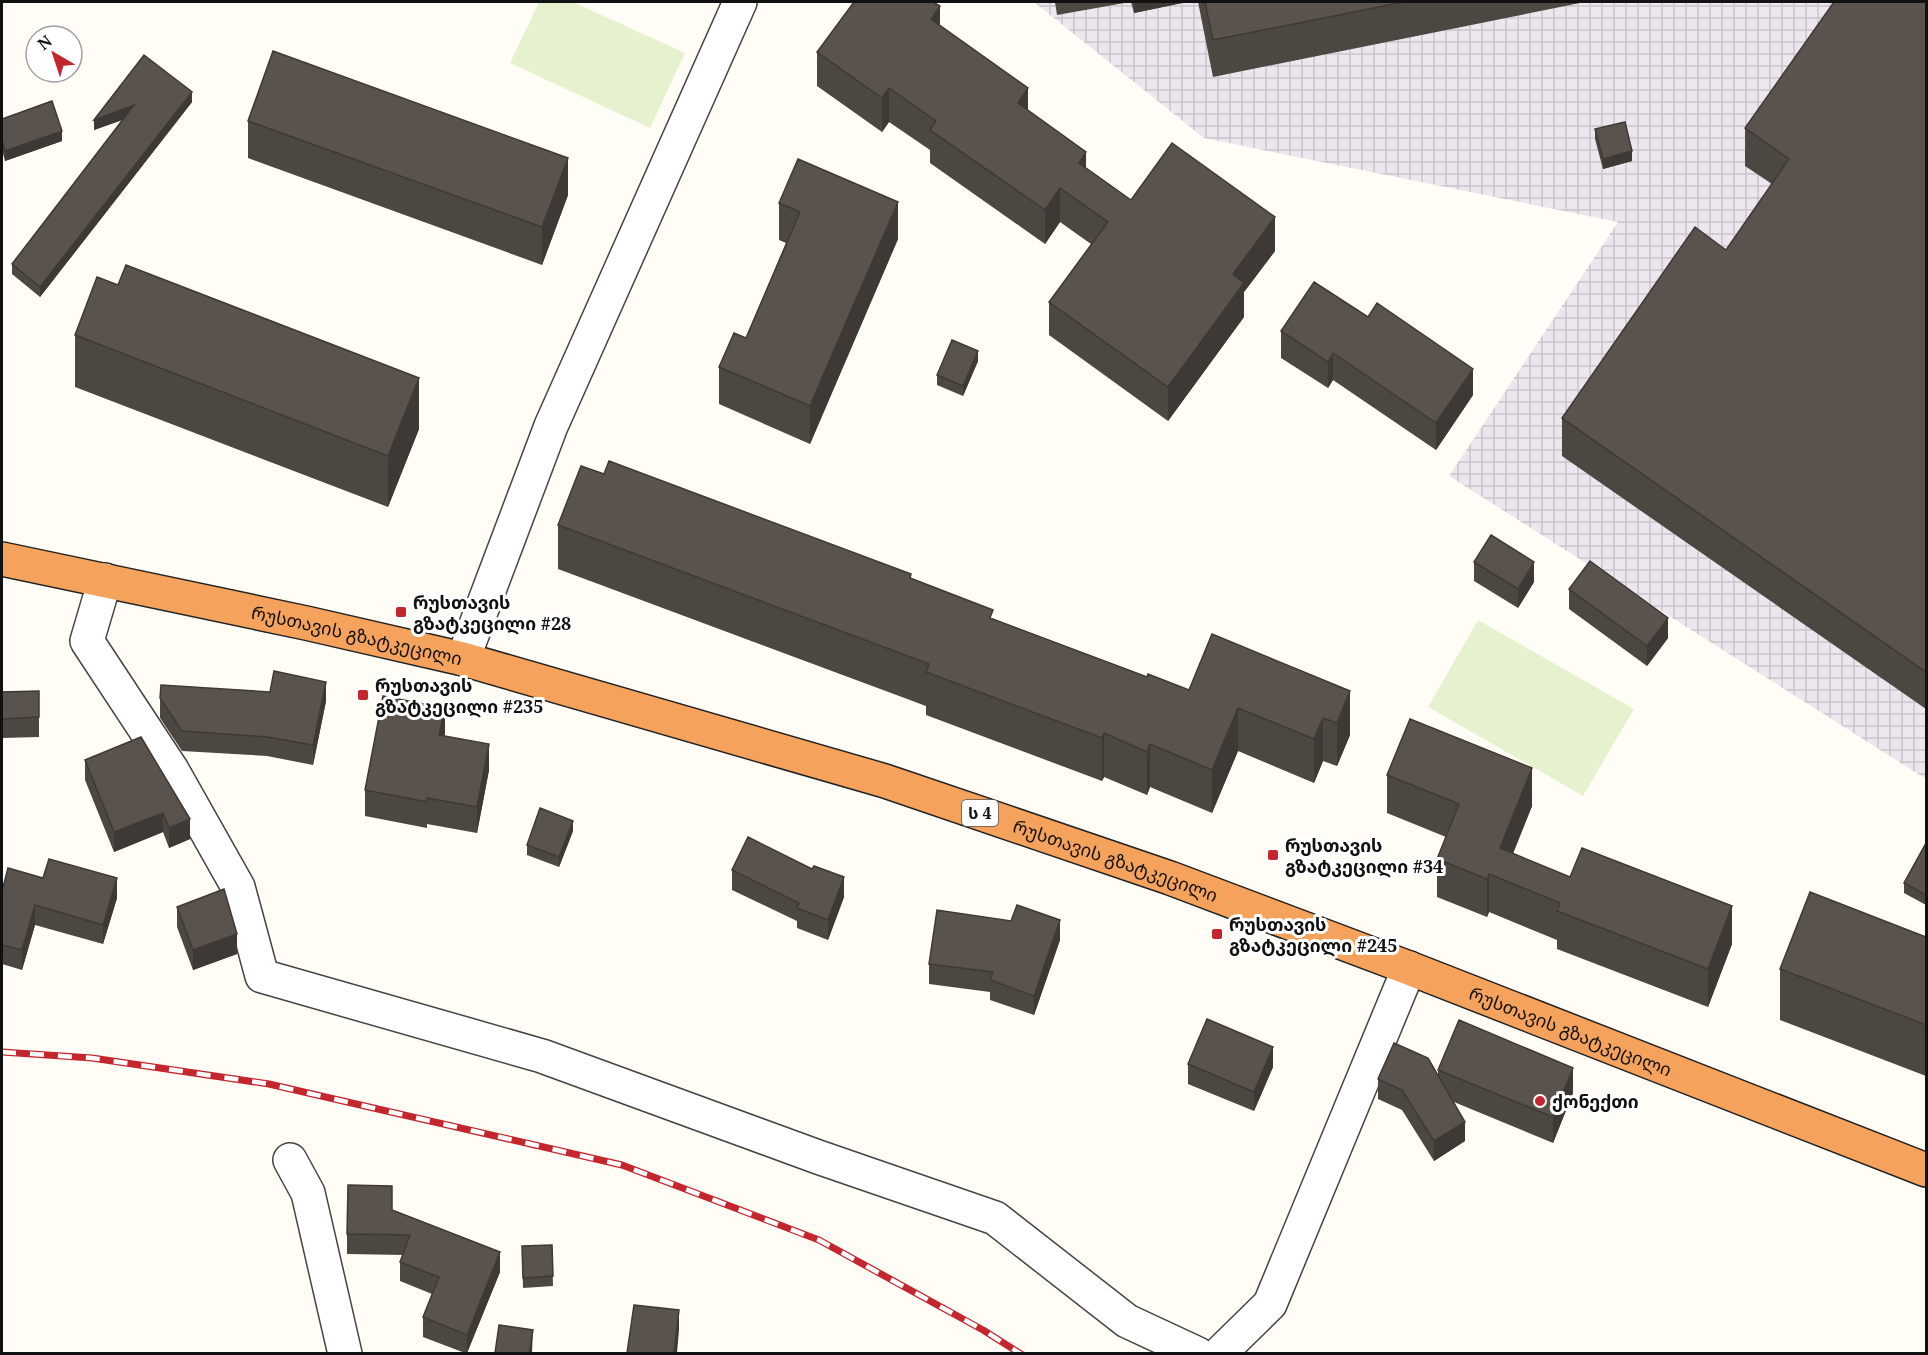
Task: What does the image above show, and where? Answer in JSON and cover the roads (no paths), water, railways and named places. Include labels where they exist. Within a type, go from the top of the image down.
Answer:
[{"type":"highway","name":"რუსთავის გზატკეცილი","points":[[2,559],[463,658],[885,781],[1170,878],[1409,968],[1926,1170]]},
{"type":"street","points":[[463,658],[551,426],[740,2]]},
{"type":"street","points":[[105,580],[87,641],[172,770],[238,887],[262,976],[542,1056],[818,1157],[995,1218],[1127,1322],[1198,1353]]},
{"type":"street","points":[[1219,1353],[1270,1304],[1409,968]]},
{"type":"street","points":[[290,1160],[308,1193],[345,1353]]},
{"type":"railway","points":[[2,1052],[92,1058],[269,1084],[622,1165],[819,1240],[983,1330],[1021,1354]]},
{"type":"place","name":"რუსთავის გზატკეცილი #28","points":[[401,612]]},
{"type":"place","name":"რუსთავის გზატკეცილი #235","points":[[363,695]]},
{"type":"place","name":"რუსთავის გზატკეცილი #34","points":[[1273,855]]},
{"type":"place","name":"რუსთავის გზატკეცილი #245","points":[[1217,934]]},
{"type":"place","name":"ქონექთი","points":[[1540,1101]]}]
